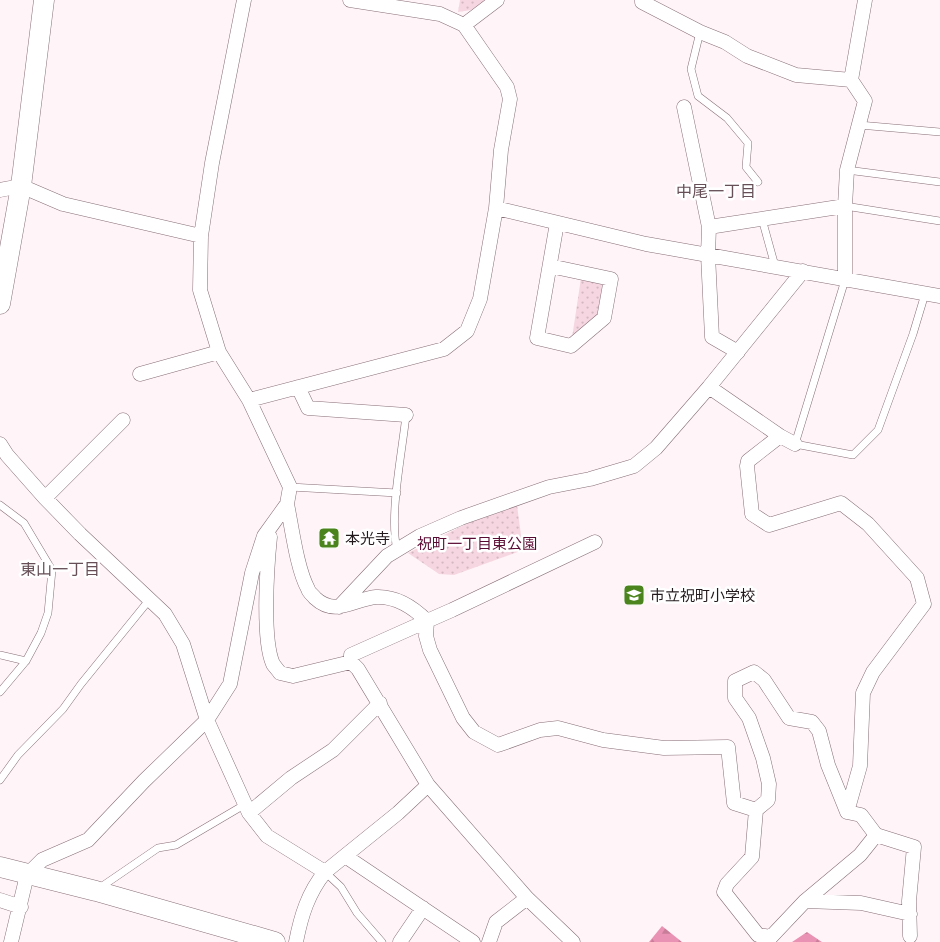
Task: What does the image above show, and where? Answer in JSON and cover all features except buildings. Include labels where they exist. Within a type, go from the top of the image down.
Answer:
[{"type":"street","points":[[0,304],[21,186],[44,0]]},
{"type":"street","points":[[11,942],[27,875],[42,860],[88,840],[144,781],[208,720],[230,684],[252,573],[264,536],[286,504],[290,487],[249,400],[219,352],[200,290],[201,236],[212,163],[244,0]]},
{"type":"street","points":[[249,400],[444,349],[467,331],[480,299],[496,208],[501,150],[510,100],[507,87],[464,25],[440,14],[350,0]]},
{"type":"street","points":[[464,25],[497,0]]},
{"type":"street","points":[[642,0],[642,2],[700,32],[725,42],[747,56],[796,74],[851,80]]},
{"type":"street","points":[[845,280],[847,170],[865,101],[851,80],[865,0]]},
{"type":"street","points":[[684,107],[709,227],[708,255],[712,337],[738,352]]},
{"type":"street","points":[[0,190],[21,186],[64,204],[201,236]]},
{"type":"street","points":[[709,227],[845,206]]},
{"type":"street","points":[[496,208],[646,244],[940,296]]},
{"type":"street","points":[[550,266],[611,279],[604,318],[571,346],[537,338],[557,223]]},
{"type":"street","points":[[339,607],[387,556],[420,536],[461,518],[549,487],[590,479],[634,466],[656,448],[709,387],[803,271]]},
{"type":"street","points":[[140,374],[219,352]]},
{"type":"street","points":[[298,387],[308,408],[406,415]]},
{"type":"street","points":[[709,387],[780,436],[795,444]]},
{"type":"street","points":[[45,498],[122,420]]},
{"type":"street","points":[[780,436],[748,461],[752,514],[769,525],[841,503],[868,524],[917,578],[924,604],[873,672],[862,693],[860,766],[846,812]]},
{"type":"street","points":[[1,448],[80,534],[165,614],[183,644],[208,720],[247,809],[268,836],[325,872]]},
{"type":"street","points":[[286,504],[299,565],[308,590],[322,604],[339,607],[376,597],[397,600],[415,608],[427,621],[426,636],[430,650],[463,718],[474,732],[498,745],[540,730],[558,728],[603,740],[664,748],[728,747],[734,803],[756,810]]},
{"type":"street","points":[[272,526],[268,557],[267,603],[268,638],[273,663],[280,674],[293,676],[351,662]]},
{"type":"street","points":[[573,942],[527,898],[428,785],[380,703],[358,669],[351,662],[351,655],[452,610],[595,542]]},
{"type":"street","points":[[846,812],[828,765],[819,731],[812,722],[789,718],[764,680],[754,672],[735,681],[735,698],[749,718],[763,758],[769,784],[768,800],[756,810],[752,857],[728,884],[724,892],[758,935],[771,937],[805,901],[860,855],[876,835]]},
{"type":"street","points":[[247,809],[332,750],[380,703]]},
{"type":"street","points":[[296,942],[300,919],[308,899],[316,883],[325,872],[398,814],[428,785]]},
{"type":"street","points":[[846,812],[861,815],[876,835],[914,846],[909,901],[910,936]]},
{"type":"street","points":[[345,856],[473,942]]},
{"type":"street","points":[[3,862],[27,875],[96,891],[275,942]]},
{"type":"street","points":[[489,942],[496,922],[527,898]]},
{"type":"street","points":[[0,900],[21,906]]},
{"type":"street","points":[[805,901],[861,903],[910,914]]},
{"type":"street","points":[[400,942],[423,908]]},
{"type":"lane","points":[[700,32],[691,69],[698,96],[727,118],[748,143],[746,167],[758,182]]},
{"type":"lane","points":[[859,124],[940,132]]},
{"type":"lane","points":[[847,170],[940,182]]},
{"type":"lane","points":[[845,206],[940,221]]},
{"type":"lane","points":[[762,219],[775,266]]},
{"type":"lane","points":[[845,280],[795,444],[853,455],[878,430],[913,334],[925,294]]},
{"type":"lane","points":[[397,550],[394,536],[406,415]]},
{"type":"lane","points":[[290,487],[397,493]]},
{"type":"lane","points":[[0,505],[24,523],[52,570],[48,613],[41,632],[26,661],[0,692]]},
{"type":"lane","points":[[0,780],[18,755],[63,709],[150,599]]},
{"type":"lane","points":[[0,655],[26,661]]},
{"type":"lane","points":[[96,891],[158,848],[176,844],[247,809]]},
{"type":"lane","points":[[325,872],[341,887],[357,913],[382,942]]},
{"type":"green space","points":[[460,0],[487,0],[471,10],[458,12]]},
{"type":"green space","points":[[581,278],[601,283],[603,287],[598,317],[572,338]]},
{"type":"green space","name":"祝町一丁目東公園","points":[[517,505],[523,550],[454,575],[439,574],[408,553],[470,522]]},
{"type":"green space","points":[[662,926],[682,942],[649,942]]},
{"type":"green space","points":[[807,932],[822,942],[792,942]]},
{"type":"place","name":"本光寺","points":[[329,538]]},
{"type":"place","name":"市立祝町小学校","points":[[634,595]]},
{"type":"district","name":"中尾一丁目","points":[[716,191]]},
{"type":"district","name":"東山一丁目","points":[[60,569]]}]
